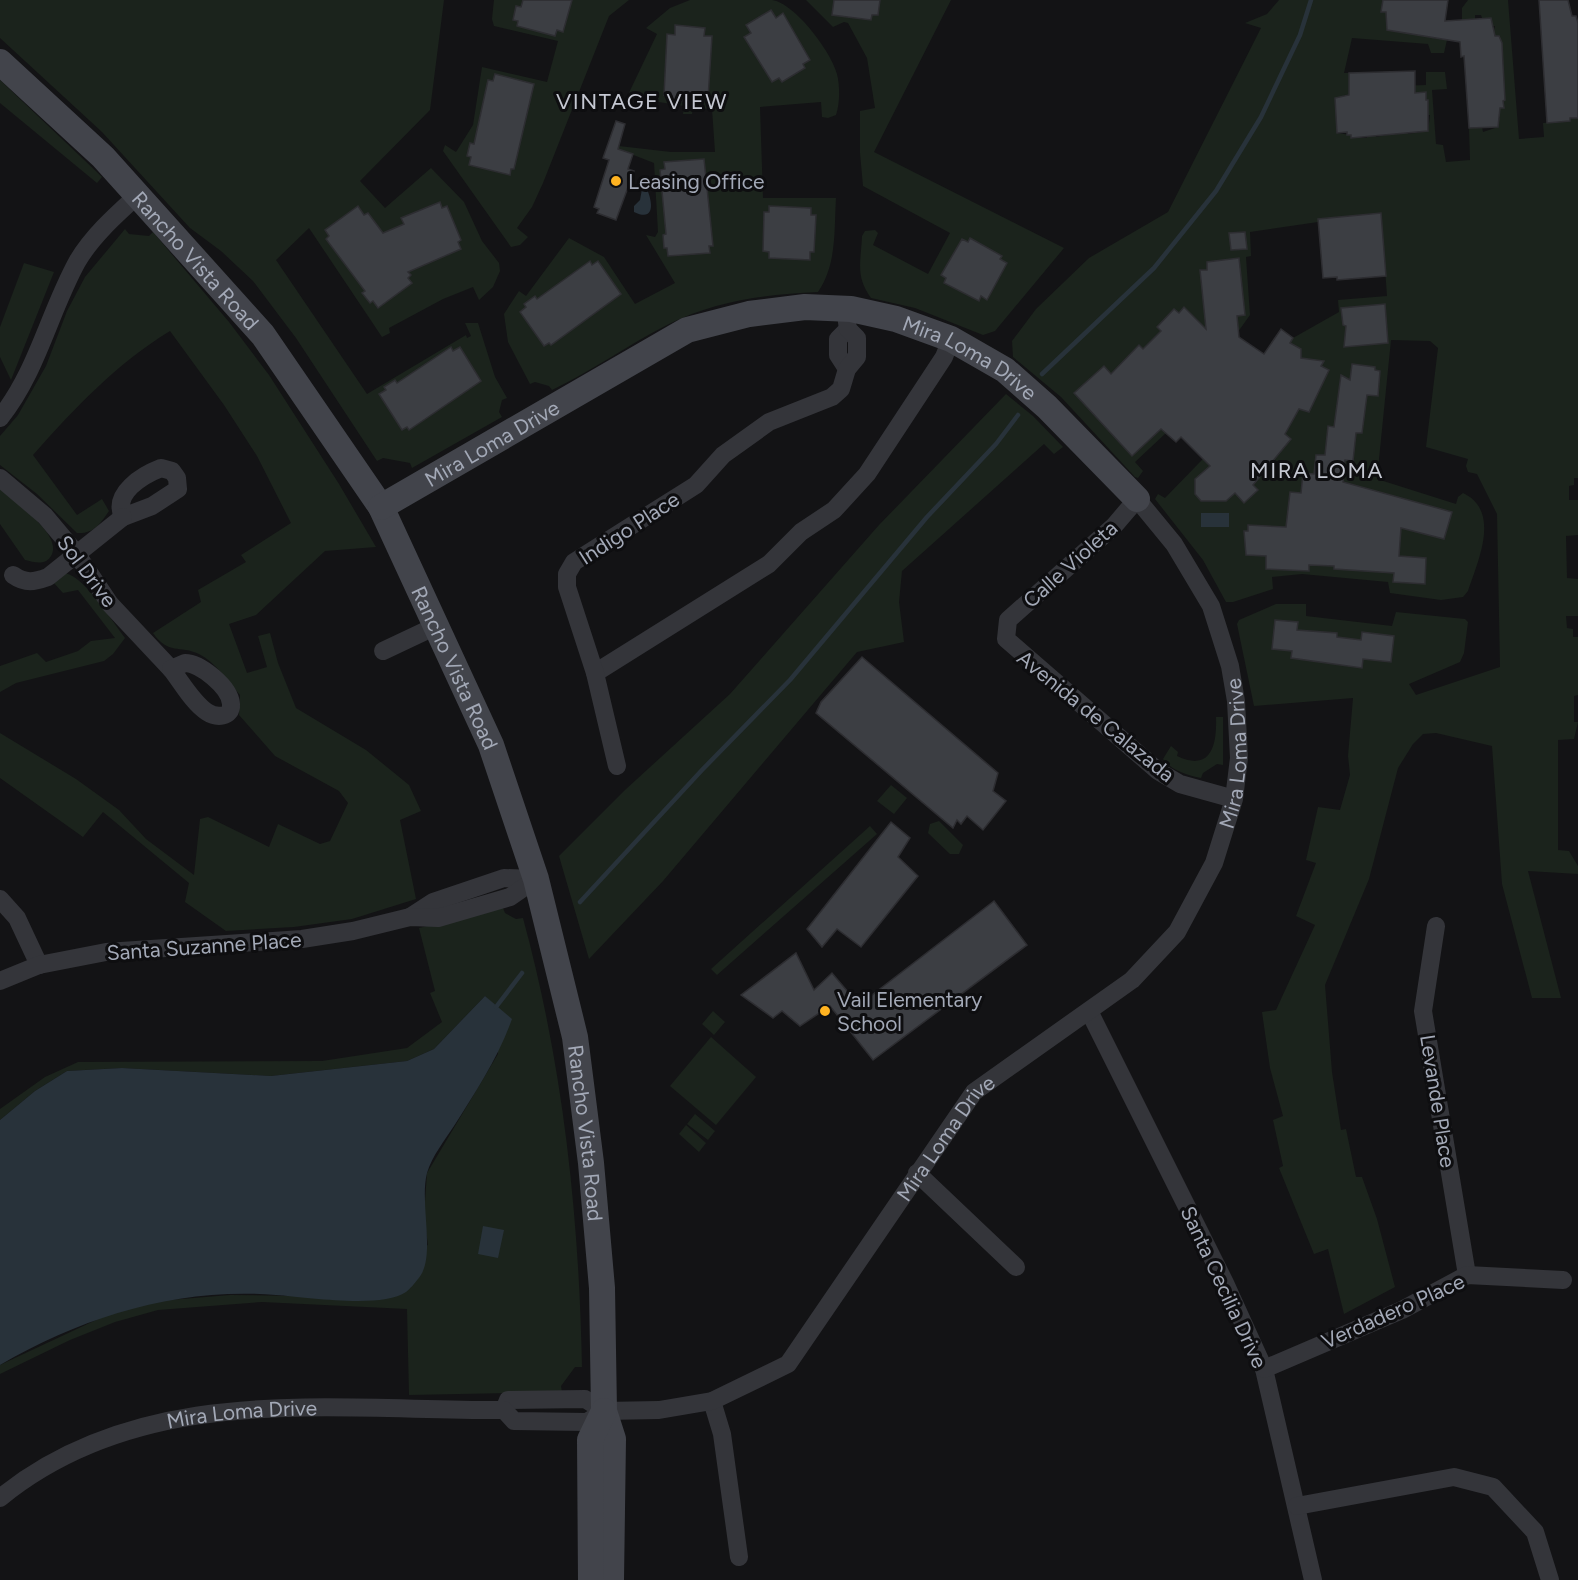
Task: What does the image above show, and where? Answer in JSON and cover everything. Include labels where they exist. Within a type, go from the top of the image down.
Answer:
[{"type":"main road","name":"Rancho Vista Road","points":[[0,62],[103,157],[139,194],[263,335],[381,507],[438,625],[491,745],[536,879],[575,1037],[590,1152],[602,1288],[604,1411],[613,1439],[611,1580]]},
{"type":"main road","name":"Mira Loma Drive","points":[[381,507],[687,330],[749,314],[805,307],[847,319],[896,319],[951,339],[1005,370],[1047,407],[1137,499]]},
{"type":"main road","name":"Rancho Vista Road","points":[[591,1580],[590,1440],[604,1411]]},
{"type":"street","points":[[0,418],[31,368],[52,315],[78,261],[97,236],[139,194]]},
{"type":"street","name":"Indigo Place","points":[[617,766],[595,673],[567,587],[567,574],[574,562],[696,484],[723,455],[769,422],[832,397],[841,389],[847,369],[838,355],[838,339],[847,319]]},
{"type":"street","points":[[595,673],[769,564],[801,532],[834,510],[867,474],[944,357],[951,339]]},
{"type":"street","name":"Sol Drive","points":[[0,478],[45,516],[76,553],[110,604],[171,669]]},
{"type":"street","name":"Calle Violeta","points":[[1005,630],[1008,620],[1015,613],[1035,598],[1114,526],[1137,499]]},
{"type":"street","name":"Mira Loma Drive","points":[[0,1498],[28,1475],[83,1447],[133,1428],[195,1414],[257,1408],[504,1410],[514,1421],[587,1422],[604,1411],[659,1410],[712,1401],[788,1364],[916,1173],[974,1092],[1132,980],[1177,932],[1214,863],[1234,799],[1239,758],[1236,701],[1230,666],[1211,606],[1194,574],[1174,544],[1137,499]]},
{"type":"street","points":[[13,575],[20,580],[33,583],[48,577],[123,517]]},
{"type":"street","points":[[383,651],[438,625]]},
{"type":"street","name":"Avenida de Calazada","points":[[1005,630],[1006,639],[1013,648],[1158,771],[1180,784],[1234,799]]},
{"type":"street","name":"Santa Suzanne Place","points":[[0,981],[39,965],[106,952],[302,939],[354,931],[410,917],[433,902],[504,878],[536,879]]},
{"type":"street","points":[[0,899],[17,918],[39,965]]},
{"type":"street","name":"Levande Place","points":[[1436,926],[1423,1011],[1467,1275]]},
{"type":"street","name":"Santa Cecilia Drive","points":[[1089,1011],[1225,1283],[1264,1369],[1313,1580]]},
{"type":"street","points":[[916,1173],[1016,1267]]},
{"type":"street","name":"Verdadero Place","points":[[1264,1369],[1402,1310],[1467,1275],[1563,1280]]},
{"type":"street","points":[[712,1401],[722,1434],[739,1557]]},
{"type":"street","points":[[1297,1506],[1454,1477],[1493,1487],[1535,1532],[1550,1580]]},
{"type":"shaded area","points":[[0,0],[444,0],[430,110],[360,181],[385,208],[431,168],[464,202],[482,241],[499,263],[500,271],[493,287],[479,300],[473,287],[443,299],[389,328],[390,333],[382,337],[309,228],[276,260],[367,394],[466,335],[467,338],[471,336],[465,323],[478,323],[495,377],[507,398],[502,400],[499,412],[502,417],[412,468],[410,463],[383,458],[377,461],[296,338],[253,281],[221,251],[190,228],[102,132],[0,38]]},
{"type":"shaded area","points":[[494,0],[629,0],[609,16],[543,183],[532,207],[517,228],[528,237],[520,245],[511,247],[443,151],[445,145],[456,152],[473,125],[482,67],[547,82],[558,41],[494,26],[492,19]]},
{"type":"shaded area","points":[[690,0],[772,0],[781,3],[811,30],[834,65],[839,89],[836,115],[828,118],[822,117],[821,102],[760,107],[763,198],[836,198],[832,259],[829,270],[818,292],[723,304],[669,324],[552,390],[549,386],[535,382],[530,384],[508,342],[504,314],[519,291],[526,296],[569,238],[604,257],[635,304],[675,283],[646,235],[655,237],[658,232],[654,163],[618,149],[619,146],[671,152],[715,152],[712,109],[693,108],[692,114],[683,114],[684,106],[627,97],[657,34],[646,28],[670,8]]},
{"type":"shaded area","points":[[806,0],[951,0],[874,152],[1064,248],[995,331],[983,335],[915,308],[871,298],[866,290],[860,268],[862,236],[865,231],[875,230],[878,233],[873,245],[928,274],[950,233],[863,186],[860,111],[875,108],[867,58],[848,23],[844,22],[833,27]]},
{"type":"shaded area","points":[[1279,0],[1433,0],[1428,37],[1447,40],[1444,53],[1431,53],[1428,44],[1352,38],[1344,73],[1349,73],[1349,88],[1426,85],[1426,72],[1445,72],[1447,89],[1432,90],[1436,144],[1443,145],[1446,162],[1470,160],[1469,128],[1482,127],[1483,132],[1498,127],[1497,118],[1500,118],[1497,108],[1503,107],[1504,79],[1465,79],[1465,69],[1503,63],[1499,36],[1492,36],[1495,26],[1491,26],[1491,18],[1475,15],[1475,19],[1462,20],[1462,8],[1468,0],[1508,0],[1519,139],[1544,137],[1543,123],[1570,121],[1570,118],[1578,118],[1578,478],[1574,478],[1574,485],[1569,486],[1569,500],[1578,500],[1578,535],[1566,536],[1567,578],[1578,579],[1578,616],[1566,616],[1567,628],[1573,629],[1573,637],[1578,637],[1578,695],[1574,696],[1574,722],[1578,722],[1574,739],[1558,740],[1558,850],[1569,851],[1578,866],[1578,874],[1528,871],[1561,998],[1532,998],[1502,884],[1492,746],[1436,733],[1423,734],[1413,744],[1398,768],[1369,879],[1325,985],[1332,1072],[1341,1130],[1346,1129],[1356,1177],[1362,1177],[1377,1219],[1395,1287],[1344,1314],[1328,1249],[1314,1254],[1279,1168],[1283,1166],[1273,1120],[1283,1116],[1270,1068],[1262,1012],[1276,1010],[1315,925],[1296,916],[1316,863],[1306,860],[1318,807],[1340,810],[1350,775],[1348,756],[1353,698],[1254,706],[1237,624],[1239,620],[1276,604],[1306,604],[1306,616],[1392,626],[1396,612],[1465,619],[1468,622],[1464,653],[1460,662],[1409,684],[1416,695],[1500,667],[1497,514],[1477,474],[1468,472],[1466,466],[1468,459],[1426,447],[1438,348],[1430,341],[1391,340],[1377,479],[1456,504],[1458,497],[1463,493],[1475,501],[1482,512],[1484,538],[1468,591],[1463,597],[1441,600],[1390,593],[1388,582],[1302,574],[1272,577],[1273,589],[1233,602],[1226,602],[1203,560],[1155,499],[1158,494],[1165,498],[1231,430],[1293,338],[1339,312],[1338,300],[1387,296],[1381,213],[1319,219],[1318,222],[1250,232],[1251,256],[1246,257],[1250,315],[1166,433],[1135,462],[1143,471],[1138,478],[1061,397],[1013,357],[1012,341],[1036,309],[1089,258],[1168,212],[1261,28],[1245,23],[1267,14]],"holes":[[[1425,92],[1426,100],[1428,100],[1427,115],[1430,115],[1428,131],[1408,134],[1407,130],[1376,137],[1375,129],[1367,130],[1367,138],[1352,138],[1351,135],[1337,133],[1344,95]]]},
{"type":"shaded area","points":[[0,80],[102,177],[97,183],[0,103]]},
{"type":"shaded area","points":[[646,187],[651,208],[649,212],[641,215],[634,212],[634,206],[640,200],[642,189]]},
{"type":"shaded area","points":[[125,229],[129,234],[149,236],[153,232],[229,322],[269,375],[339,484],[376,547],[325,551],[256,615],[229,624],[247,673],[267,667],[258,636],[270,633],[278,663],[296,708],[366,750],[409,785],[421,811],[400,820],[416,899],[352,919],[294,927],[226,931],[185,902],[189,883],[103,812],[83,837],[0,778],[0,733],[76,779],[119,810],[146,839],[194,875],[200,819],[208,817],[269,847],[278,824],[320,844],[330,841],[348,803],[339,791],[275,756],[239,715],[240,695],[210,662],[192,651],[169,647],[153,633],[201,602],[198,590],[246,562],[241,555],[291,523],[257,456],[224,405],[170,331],[114,373],[80,404],[33,455],[77,515],[102,499],[109,511],[96,527],[88,532],[77,533],[37,494],[0,465],[0,436],[18,415],[46,366],[67,311],[85,277]]},
{"type":"shaded area","points":[[24,263],[54,272],[11,380],[0,357],[0,327]]},
{"type":"shaded area","points":[[1006,394],[1033,416],[1063,447],[1054,454],[1044,444],[902,571],[899,602],[904,642],[857,652],[663,881],[589,959],[559,856],[625,790],[730,694],[879,525]]},
{"type":"shaded area","points":[[0,489],[26,510],[44,529],[53,548],[49,559],[39,563],[25,560],[0,524]]},
{"type":"shaded area","points":[[1201,513],[1229,513],[1229,527],[1201,527]]},
{"type":"shaded area","points":[[65,573],[81,582],[125,638],[113,654],[104,661],[16,683],[0,692],[0,666],[37,653],[46,662],[78,651],[91,641],[115,638],[78,590],[63,593],[53,582]]},
{"type":"shaded area","points":[[1216,717],[1223,717],[1223,765],[1217,764],[1203,773],[1201,778],[1175,769],[1163,759],[1171,746],[1178,752],[1177,756],[1188,760],[1198,761],[1205,758],[1213,746]]},
{"type":"shaded area","points":[[891,785],[907,798],[894,814],[877,801]]},
{"type":"shaded area","points":[[939,821],[963,845],[959,854],[950,854],[928,833],[930,824]]},
{"type":"shaded area","points":[[870,826],[877,834],[717,975],[711,969]]},
{"type":"shaded area","points":[[503,908],[505,913],[516,919],[523,918],[537,973],[558,1084],[573,1196],[582,1367],[575,1367],[561,1386],[562,1392],[409,1395],[407,1309],[262,1302],[158,1310],[115,1322],[70,1340],[0,1374],[0,1365],[111,1313],[157,1301],[230,1295],[300,1296],[428,1245],[424,1216],[427,1173],[498,1054],[496,1007],[485,996],[434,1049],[407,1061],[271,1076],[122,1068],[67,1071],[35,1091],[0,1120],[0,1109],[45,1077],[78,1062],[322,1061],[407,1048],[442,1022],[430,993],[435,991],[419,928]]},
{"type":"shaded area","points":[[485,996],[512,1019],[486,1074],[429,1167],[425,1186],[427,1244],[424,1270],[406,1292],[395,1297],[362,1301],[240,1294],[168,1301],[99,1319],[65,1332],[0,1365],[0,1120],[35,1091],[67,1071],[122,1068],[271,1076],[407,1061],[434,1049]]},
{"type":"shaded area","points":[[713,1011],[725,1022],[714,1035],[702,1024]]},
{"type":"shaded area","points":[[711,1037],[756,1077],[716,1125],[670,1086]]},
{"type":"shaded area","points":[[695,1114],[715,1131],[708,1140],[687,1124]]},
{"type":"shaded area","points":[[686,1125],[706,1143],[699,1152],[679,1134]]},
{"type":"shaded area","points":[[483,1226],[504,1230],[498,1258],[478,1254]]},
{"type":"building","points":[[523,0],[572,0],[563,32],[557,30],[555,36],[517,26],[518,21],[513,20],[516,6],[521,7]]},
{"type":"building","points":[[834,0],[880,0],[878,15],[872,15],[871,20],[832,15]]},
{"type":"building","points":[[1383,0],[1448,0],[1445,21],[1491,18],[1495,36],[1499,36],[1502,43],[1505,100],[1503,101],[1504,108],[1500,108],[1498,127],[1469,128],[1464,56],[1461,57],[1460,42],[1387,30],[1386,12],[1381,12]]},
{"type":"building","points":[[1539,0],[1568,0],[1572,16],[1576,16],[1578,23],[1578,118],[1570,118],[1570,121],[1547,123]]},
{"type":"building","points":[[771,10],[776,18],[783,13],[810,60],[803,64],[805,68],[782,82],[779,78],[772,82],[744,37],[751,33],[746,25]]},
{"type":"building","points":[[675,25],[705,28],[704,36],[712,36],[708,99],[699,98],[699,102],[672,101],[672,96],[664,95],[667,34],[675,35]]},
{"type":"building","points":[[1415,71],[1415,93],[1426,92],[1426,100],[1428,100],[1428,131],[1351,138],[1347,132],[1337,133],[1335,98],[1349,95],[1349,73]]},
{"type":"building","points":[[495,74],[534,84],[514,169],[511,169],[510,175],[469,165],[471,157],[467,156],[470,143],[474,144],[488,80],[493,81]]},
{"type":"building","name":"Leasing Office","points":[[616,121],[625,124],[618,149],[633,154],[628,169],[634,171],[616,220],[597,213],[599,209],[594,207],[609,160],[603,158]]},
{"type":"building","points":[[704,159],[713,246],[709,246],[710,253],[668,256],[667,248],[664,248],[663,235],[666,234],[660,170],[665,169],[664,162]]},
{"type":"building","points":[[440,202],[442,208],[447,206],[461,240],[458,242],[461,249],[408,272],[411,275],[408,278],[412,283],[378,308],[373,301],[370,303],[362,293],[365,291],[326,239],[329,236],[325,230],[358,206],[364,215],[368,213],[383,233],[404,224],[401,218]]},
{"type":"building","points":[[769,206],[811,208],[811,215],[816,215],[814,252],[810,252],[810,260],[769,258],[769,252],[763,251],[764,212],[769,212]]},
{"type":"building","points":[[1381,213],[1386,276],[1337,280],[1337,277],[1323,278],[1318,219]]},
{"type":"building","points":[[1245,232],[1247,249],[1231,250],[1229,233]]},
{"type":"building","points":[[970,238],[1002,256],[1000,259],[1007,263],[987,300],[981,296],[979,301],[944,283],[946,278],[941,275],[962,239],[968,242]]},
{"type":"building","points":[[1239,258],[1245,315],[1237,316],[1239,337],[1264,354],[1281,329],[1293,338],[1290,343],[1301,349],[1301,358],[1324,361],[1321,366],[1329,370],[1309,412],[1299,409],[1285,434],[1291,439],[1253,485],[1258,490],[1244,503],[1235,493],[1226,501],[1201,501],[1195,494],[1195,479],[1210,466],[1181,437],[1176,442],[1161,429],[1132,456],[1074,393],[1104,366],[1111,374],[1139,345],[1143,349],[1161,331],[1157,327],[1174,309],[1179,313],[1184,307],[1206,329],[1200,270],[1207,270],[1207,262]]},
{"type":"building","points":[[590,261],[592,265],[598,261],[621,294],[551,345],[549,343],[544,346],[520,312],[526,307],[524,304],[535,296],[537,299]]},
{"type":"building","points":[[1385,304],[1388,343],[1344,347],[1346,326],[1343,325],[1341,308]]},
{"type":"building","points":[[451,347],[453,351],[460,347],[481,381],[409,430],[407,427],[402,430],[379,394],[386,390],[384,387],[395,380],[397,383]]},
{"type":"building","points":[[1352,364],[1375,367],[1375,370],[1380,371],[1378,396],[1367,395],[1362,433],[1356,433],[1353,461],[1345,460],[1343,482],[1452,512],[1444,539],[1401,528],[1399,556],[1426,558],[1425,584],[1393,582],[1394,573],[1334,569],[1334,566],[1309,565],[1309,571],[1266,569],[1266,556],[1246,555],[1244,531],[1248,531],[1248,525],[1286,527],[1290,492],[1301,493],[1303,473],[1314,474],[1316,455],[1325,455],[1328,426],[1334,427],[1341,375],[1350,380]]},
{"type":"building","points":[[1275,620],[1298,622],[1297,630],[1337,633],[1337,637],[1361,640],[1362,632],[1394,636],[1391,662],[1363,659],[1362,668],[1291,658],[1292,651],[1272,649]]},
{"type":"building","points":[[862,657],[998,773],[993,791],[1006,801],[983,830],[967,816],[961,824],[957,820],[953,828],[816,713],[821,702]]},
{"type":"building","points":[[891,822],[910,838],[898,857],[918,876],[861,947],[837,929],[822,947],[807,929]]},
{"type":"building","points":[[994,901],[1027,945],[873,1060],[830,1006],[800,1026],[782,1011],[773,1018],[741,995],[796,953],[814,990],[832,973],[859,1005]]},
{"type":"waterway","points":[[1042,374],[1154,268],[1216,191],[1261,117],[1300,35],[1311,0]]},
{"type":"waterway","points":[[580,902],[702,770],[790,680],[927,517],[996,444],[1018,415]]},
{"type":"waterway","points":[[496,1007],[522,973]]},
{"type":"place","name":"Leasing Office","points":[[616,181]]},
{"type":"place","name":"Vail Elementary School","points":[[825,1011]]},
{"type":"district","name":"VINTAGE VIEW","points":[[642,101]]},
{"type":"district","name":"MIRA LOMA","points":[[1317,470]]}]
